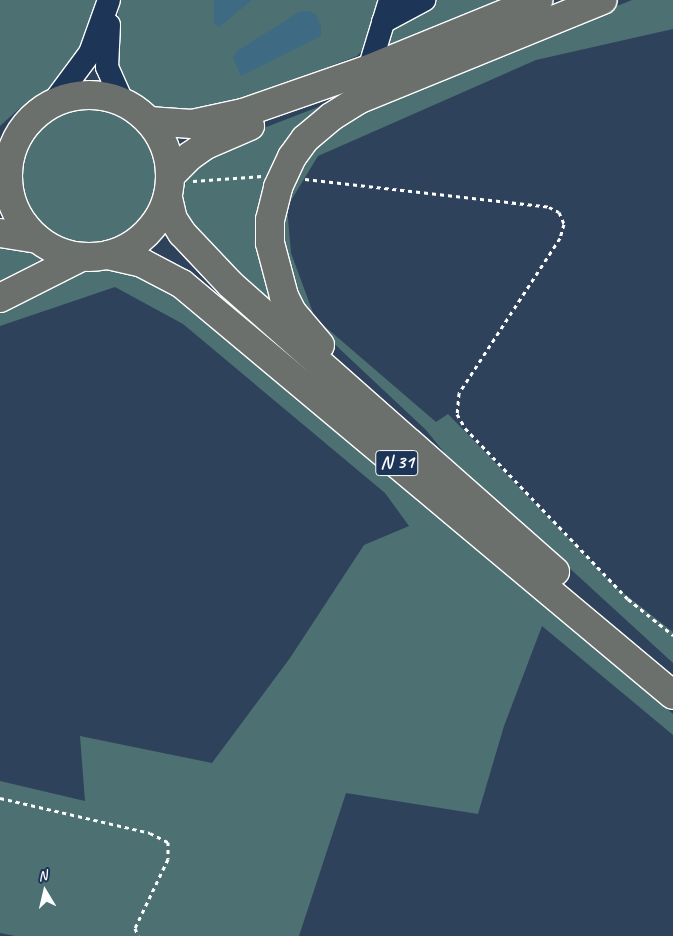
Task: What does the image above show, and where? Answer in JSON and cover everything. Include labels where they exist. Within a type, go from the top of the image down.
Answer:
[{"type":"main road","points":[[149,121],[192,124],[215,121],[369,70],[538,0]]},
{"type":"main road","points":[[384,418],[306,329],[284,296],[274,266],[270,232],[274,198],[282,176],[305,140],[340,110],[477,49],[603,0]]},
{"type":"main road","points":[[169,185],[190,156],[206,145],[251,126],[458,50],[477,49]]},
{"type":"main road","points":[[0,136],[28,123],[52,104],[87,95],[123,103],[149,121],[166,150],[169,185],[161,214],[146,234],[124,249],[108,255],[81,257],[61,252],[38,239],[17,214],[4,179],[15,143],[28,123]]},
{"type":"main road","name":"N 31","points":[[169,185],[173,219],[182,233],[230,284],[384,418],[673,678]]},
{"type":"main road","points":[[0,233],[38,239]]},
{"type":"main road","name":"N 31","points":[[108,255],[152,267],[182,284],[673,695]]},
{"type":"main road","points":[[0,298],[81,257]]},
{"type":"street","points":[[109,0],[107,67],[123,103]]},
{"type":"street","points":[[52,104],[90,53],[109,0]]},
{"type":"street","points":[[369,70],[390,0]]},
{"type":"street","points":[[383,22],[424,0]]},
{"type":"path","points":[[169,185],[282,176],[550,207],[559,212],[564,224],[560,238],[458,393],[457,414],[465,428],[628,599],[673,635]]},
{"type":"path","points":[[0,798],[150,833],[168,842],[168,859],[135,928],[138,936]]},
{"type":"green space","points":[[0,0],[99,0],[94,27],[52,91],[21,107],[0,126]]},
{"type":"green space","points":[[119,0],[381,0],[370,43],[357,56],[214,111],[152,109],[123,86],[116,65]]},
{"type":"green space","points":[[438,0],[507,0],[384,53],[389,32],[407,17]]},
{"type":"green space","points":[[632,0],[673,0],[673,29],[536,60],[318,156],[287,207],[291,253],[315,318],[436,422],[448,414],[617,588],[673,632],[673,663],[447,456],[426,430],[311,322],[287,280],[280,214],[295,169],[320,138],[354,112]]},
{"type":"green space","points":[[339,99],[289,150],[277,307],[234,269],[191,223],[182,198],[188,173],[222,144]]},
{"type":"green space","points":[[90,108],[116,114],[138,128],[152,150],[158,176],[152,202],[138,224],[116,238],[90,244],[64,238],[42,224],[28,202],[22,176],[28,150],[42,128],[64,114]]},
{"type":"green space","points":[[0,242],[17,244],[51,263],[0,289]]},
{"type":"green space","points":[[111,268],[135,270],[181,298],[396,476],[673,714],[673,735],[542,626],[504,726],[478,814],[346,793],[299,936],[15,936],[0,933],[0,781],[85,801],[80,736],[212,763],[290,658],[364,545],[409,526],[385,493],[183,324],[115,287],[0,326],[0,306],[66,272]]},
{"type":"water","points":[[214,0],[252,0],[219,27],[214,23]]},
{"type":"water","points":[[309,11],[316,15],[321,26],[321,36],[241,76],[233,58],[236,52],[299,12]]}]
